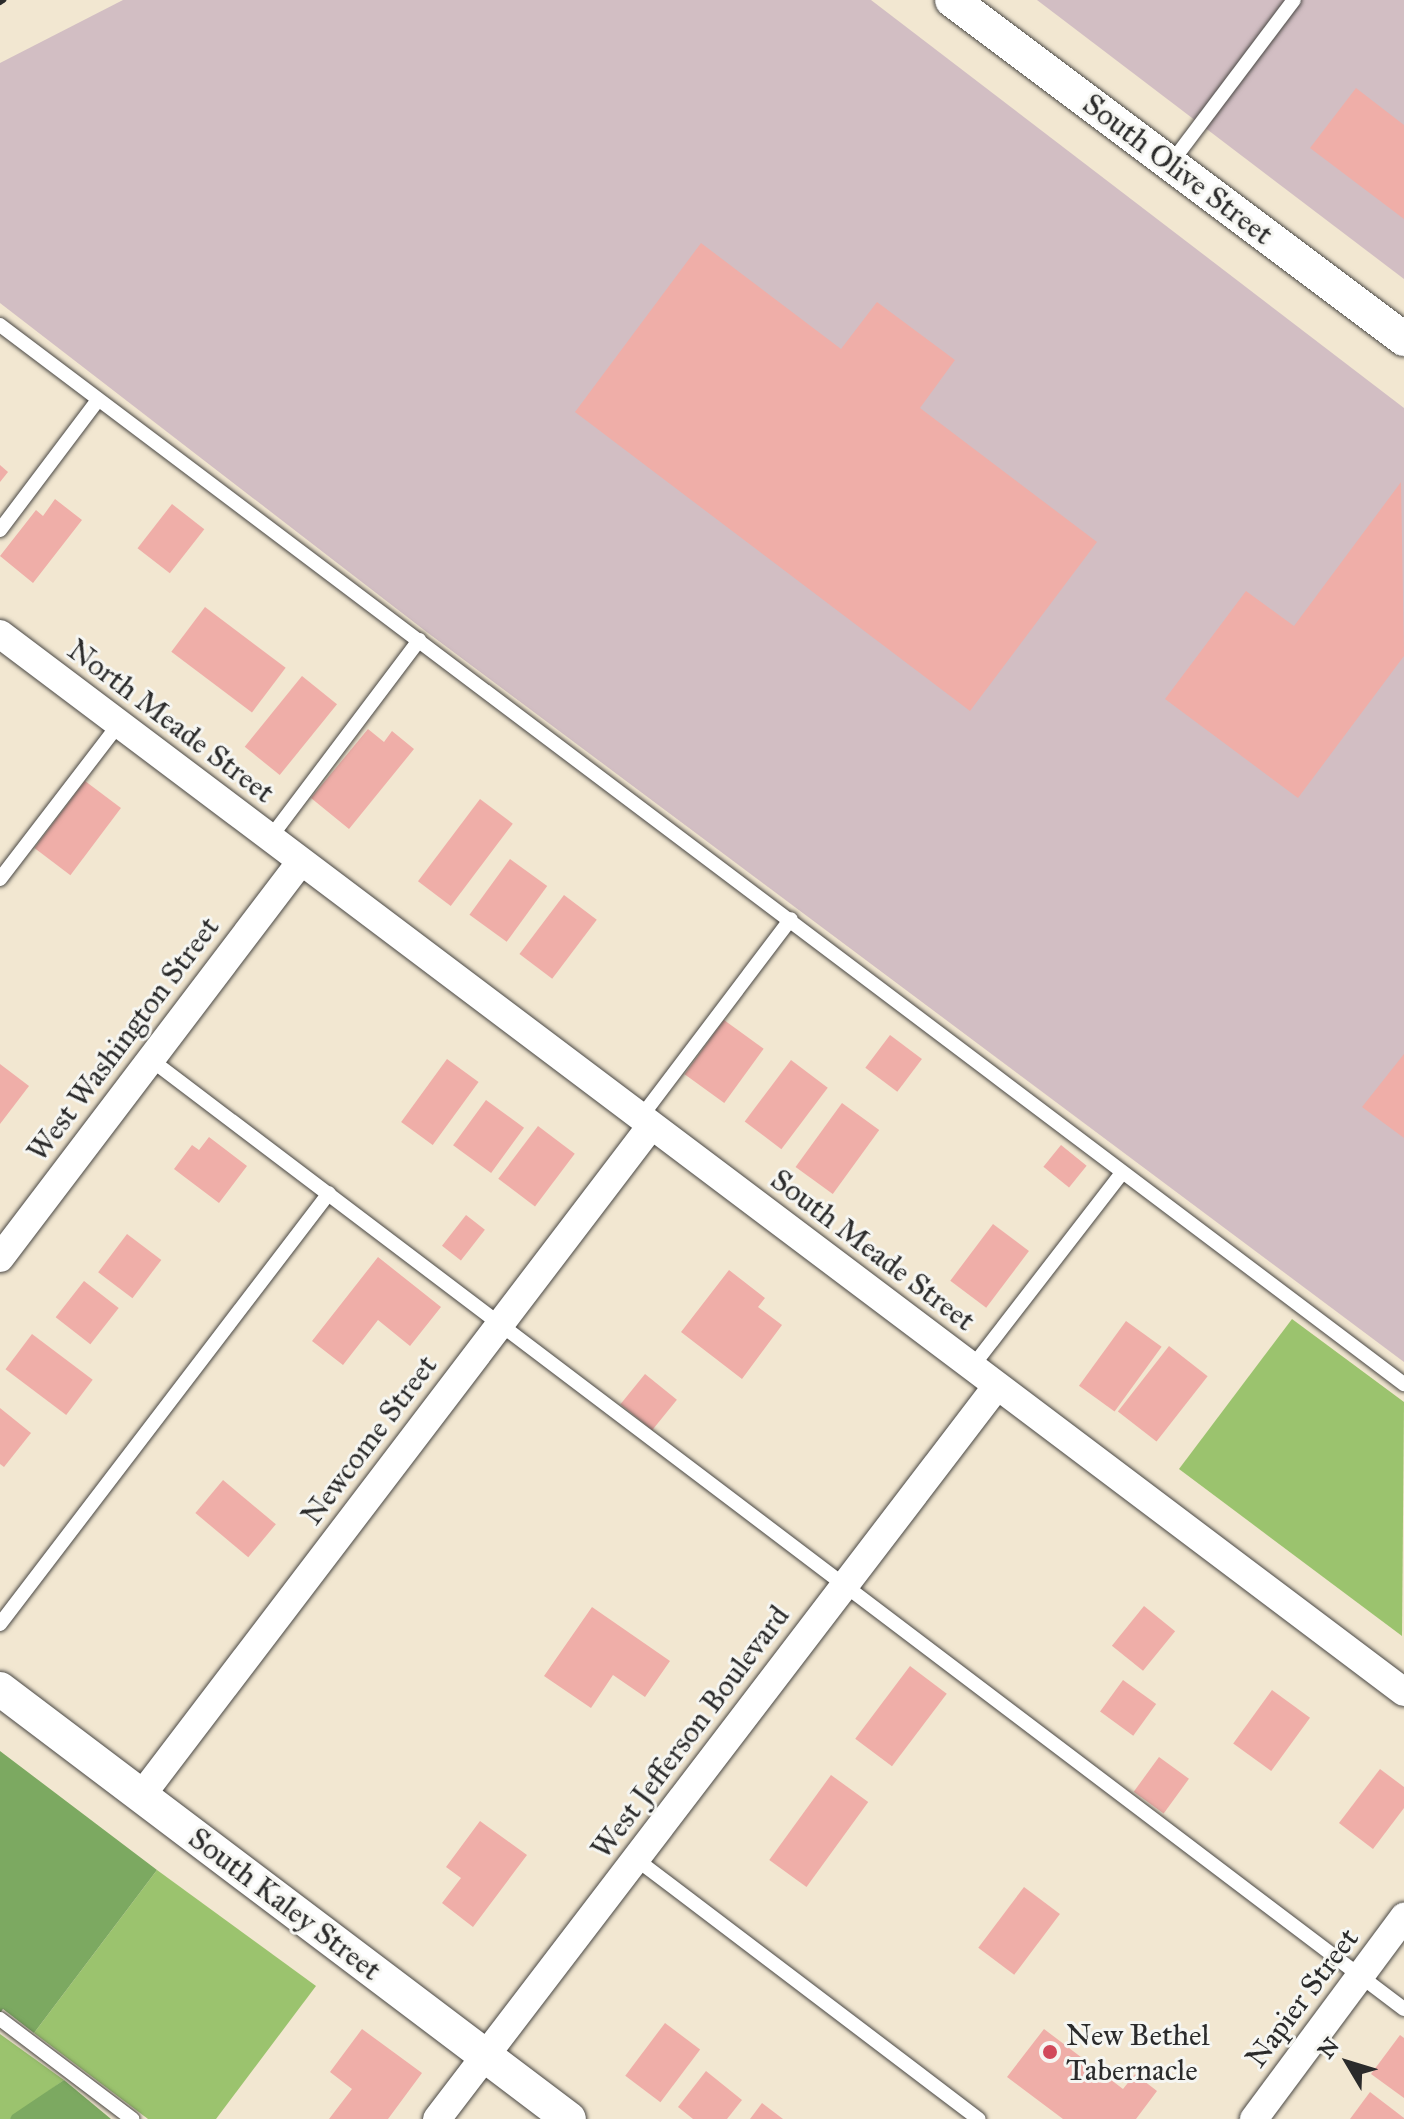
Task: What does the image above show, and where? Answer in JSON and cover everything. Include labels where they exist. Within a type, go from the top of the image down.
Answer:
[{"type":"street","name":"South Olive Street","points":[[952,0],[1404,339]]},
{"type":"street","name":"North Meade Street","points":[[0,634],[301,862]]},
{"type":"street","name":"West Washington Street","points":[[0,1258],[301,862]]},
{"type":"street","name":"South Meade Street","points":[[301,862],[1404,1692]]},
{"type":"street","name":"Newcome Street","points":[[141,1796],[499,1325],[646,1122]]},
{"type":"street","name":"West Jefferson Boulevard","points":[[437,2119],[997,1386]]},
{"type":"street","name":"South Kaley Street","points":[[0,1689],[569,2119]]},
{"type":"street","name":"Napier Street","points":[[1254,2119],[1404,1917]]},
{"type":"lane","points":[[1170,164],[1294,0]]},
{"type":"lane","points":[[0,325],[1404,1384]]},
{"type":"lane","points":[[0,530],[98,400]]},
{"type":"lane","points":[[270,838],[419,640]]},
{"type":"lane","points":[[0,879],[119,724]]},
{"type":"lane","points":[[646,1122],[791,919]]},
{"type":"lane","points":[[150,1059],[1404,2009]]},
{"type":"lane","points":[[972,1367],[1122,1173]]},
{"type":"lane","points":[[0,1624],[329,1193]]},
{"type":"lane","points":[[636,1859],[978,2119]]},
{"type":"lane","points":[[0,2019],[132,2119]]},
{"type":"shaded area","points":[[123,0],[871,0],[1404,408],[1404,1362],[428,633],[0,303],[0,63]]},
{"type":"shaded area","points":[[1037,0],[1404,0],[1404,279]]},
{"type":"green space","points":[[1292,1319],[1404,1402],[1402,1636],[1179,1469]]},
{"type":"green space","points":[[0,1751],[157,1870],[34,2033],[3,2009],[0,2013]]},
{"type":"green space","points":[[157,1870],[316,1986],[216,2119],[148,2119],[34,2033]]},
{"type":"green space","points":[[0,2034],[64,2080],[10,2119],[0,2119]]},
{"type":"green space","points":[[64,2080],[111,2119],[10,2119],[12,2115]]},
{"type":"building","points":[[1356,88],[1404,125],[1404,219],[1310,148]]},
{"type":"building","points":[[701,243],[841,349],[877,302],[955,360],[920,408],[1097,542],[970,711],[575,412]]},
{"type":"building","points":[[0,465],[8,472],[0,482]]},
{"type":"building","points":[[1401,482],[1404,656],[1298,798],[1165,699],[1246,591],[1294,626]]},
{"type":"building","points":[[55,499],[82,520],[33,583],[0,556],[36,510],[43,516]]},
{"type":"building","points":[[172,504],[204,529],[170,573],[138,548]]},
{"type":"building","points":[[205,607],[286,668],[252,713],[171,652]]},
{"type":"building","points":[[302,676],[337,704],[280,775],[245,747]]},
{"type":"building","points":[[368,729],[384,742],[392,731],[414,749],[349,829],[311,798]]},
{"type":"building","points":[[85,781],[121,808],[70,875],[34,848]]},
{"type":"building","points":[[480,799],[513,824],[451,906],[418,881]]},
{"type":"building","points":[[510,859],[547,886],[507,942],[469,915]]},
{"type":"building","points":[[564,895],[597,920],[552,979],[519,954]]},
{"type":"building","points":[[724,1020],[764,1049],[724,1103],[685,1074]]},
{"type":"building","points":[[890,1035],[922,1059],[897,1092],[865,1068]]},
{"type":"building","points":[[1404,1054],[1404,1138],[1362,1107]]},
{"type":"building","points":[[447,1059],[479,1082],[433,1145],[401,1122]]},
{"type":"building","points":[[791,1060],[828,1088],[781,1149],[745,1121]]},
{"type":"building","points":[[0,1064],[29,1086],[0,1124]]},
{"type":"building","points":[[486,1100],[524,1128],[491,1173],[453,1145]]},
{"type":"building","points":[[842,1103],[879,1130],[833,1194],[796,1167]]},
{"type":"building","points":[[538,1126],[575,1154],[535,1206],[498,1179]]},
{"type":"building","points":[[209,1137],[247,1166],[219,1203],[174,1169],[192,1145],[199,1150]]},
{"type":"building","points":[[1061,1145],[1087,1166],[1069,1188],[1043,1167]]},
{"type":"building","points":[[466,1215],[485,1230],[461,1261],[442,1246]]},
{"type":"building","points":[[993,1224],[1029,1251],[986,1308],[950,1281]]},
{"type":"building","points":[[127,1234],[161,1260],[132,1298],[98,1272]]},
{"type":"building","points":[[378,1257],[441,1307],[410,1346],[378,1320],[343,1365],[312,1341]]},
{"type":"building","points":[[729,1270],[765,1298],[758,1307],[782,1325],[742,1379],[681,1332]]},
{"type":"building","points":[[84,1281],[119,1308],[90,1344],[56,1317]]},
{"type":"building","points":[[1126,1321],[1162,1347],[1115,1412],[1079,1386]]},
{"type":"building","points":[[32,1334],[93,1380],[66,1415],[6,1369]]},
{"type":"building","points":[[1169,1346],[1208,1376],[1157,1442],[1118,1411]]},
{"type":"building","points":[[645,1374],[677,1400],[652,1430],[620,1404]]},
{"type":"building","points":[[0,1408],[31,1433],[4,1467],[0,1464]]},
{"type":"building","points":[[223,1480],[276,1524],[248,1557],[195,1513]]},
{"type":"building","points":[[1144,1606],[1175,1631],[1143,1671],[1112,1646]]},
{"type":"building","points":[[592,1607],[670,1661],[645,1697],[613,1675],[591,1708],[544,1676]]},
{"type":"building","points":[[910,1666],[947,1694],[892,1766],[855,1739]]},
{"type":"building","points":[[1123,1680],[1156,1704],[1133,1736],[1100,1712]]},
{"type":"building","points":[[1272,1690],[1310,1718],[1271,1771],[1233,1743]]},
{"type":"building","points":[[1159,1757],[1189,1779],[1164,1814],[1134,1792]]},
{"type":"building","points":[[1380,1769],[1404,1787],[1404,1808],[1373,1849],[1339,1823]]},
{"type":"building","points":[[831,1775],[868,1802],[806,1887],[769,1860]]},
{"type":"building","points":[[480,1821],[527,1855],[473,1927],[442,1903],[461,1878],[446,1867]]},
{"type":"building","points":[[1024,1887],[1060,1914],[1014,1975],[978,1948]]},
{"type":"building","points":[[665,2023],[700,2049],[660,2102],[625,2076]]},
{"type":"building","points":[[362,2029],[422,2073],[388,2119],[329,2119],[352,2089],[330,2072]]},
{"type":"building","name":"New Bethel Tabernacle","points":[[1044,2029],[1123,2089],[1135,2074],[1157,2091],[1136,2119],[1063,2119],[1007,2077]]},
{"type":"building","points":[[1400,2035],[1404,2038],[1404,2098],[1371,2074]]},
{"type":"building","points":[[706,2071],[742,2100],[727,2119],[693,2119],[678,2107]]},
{"type":"building","points":[[1370,2092],[1404,2118],[1404,2119],[1350,2119]]},
{"type":"building","points":[[762,2103],[783,2119],[750,2119]]},
{"type":"place","name":"New Bethel Tabernacle","points":[[1050,2052]]}]
